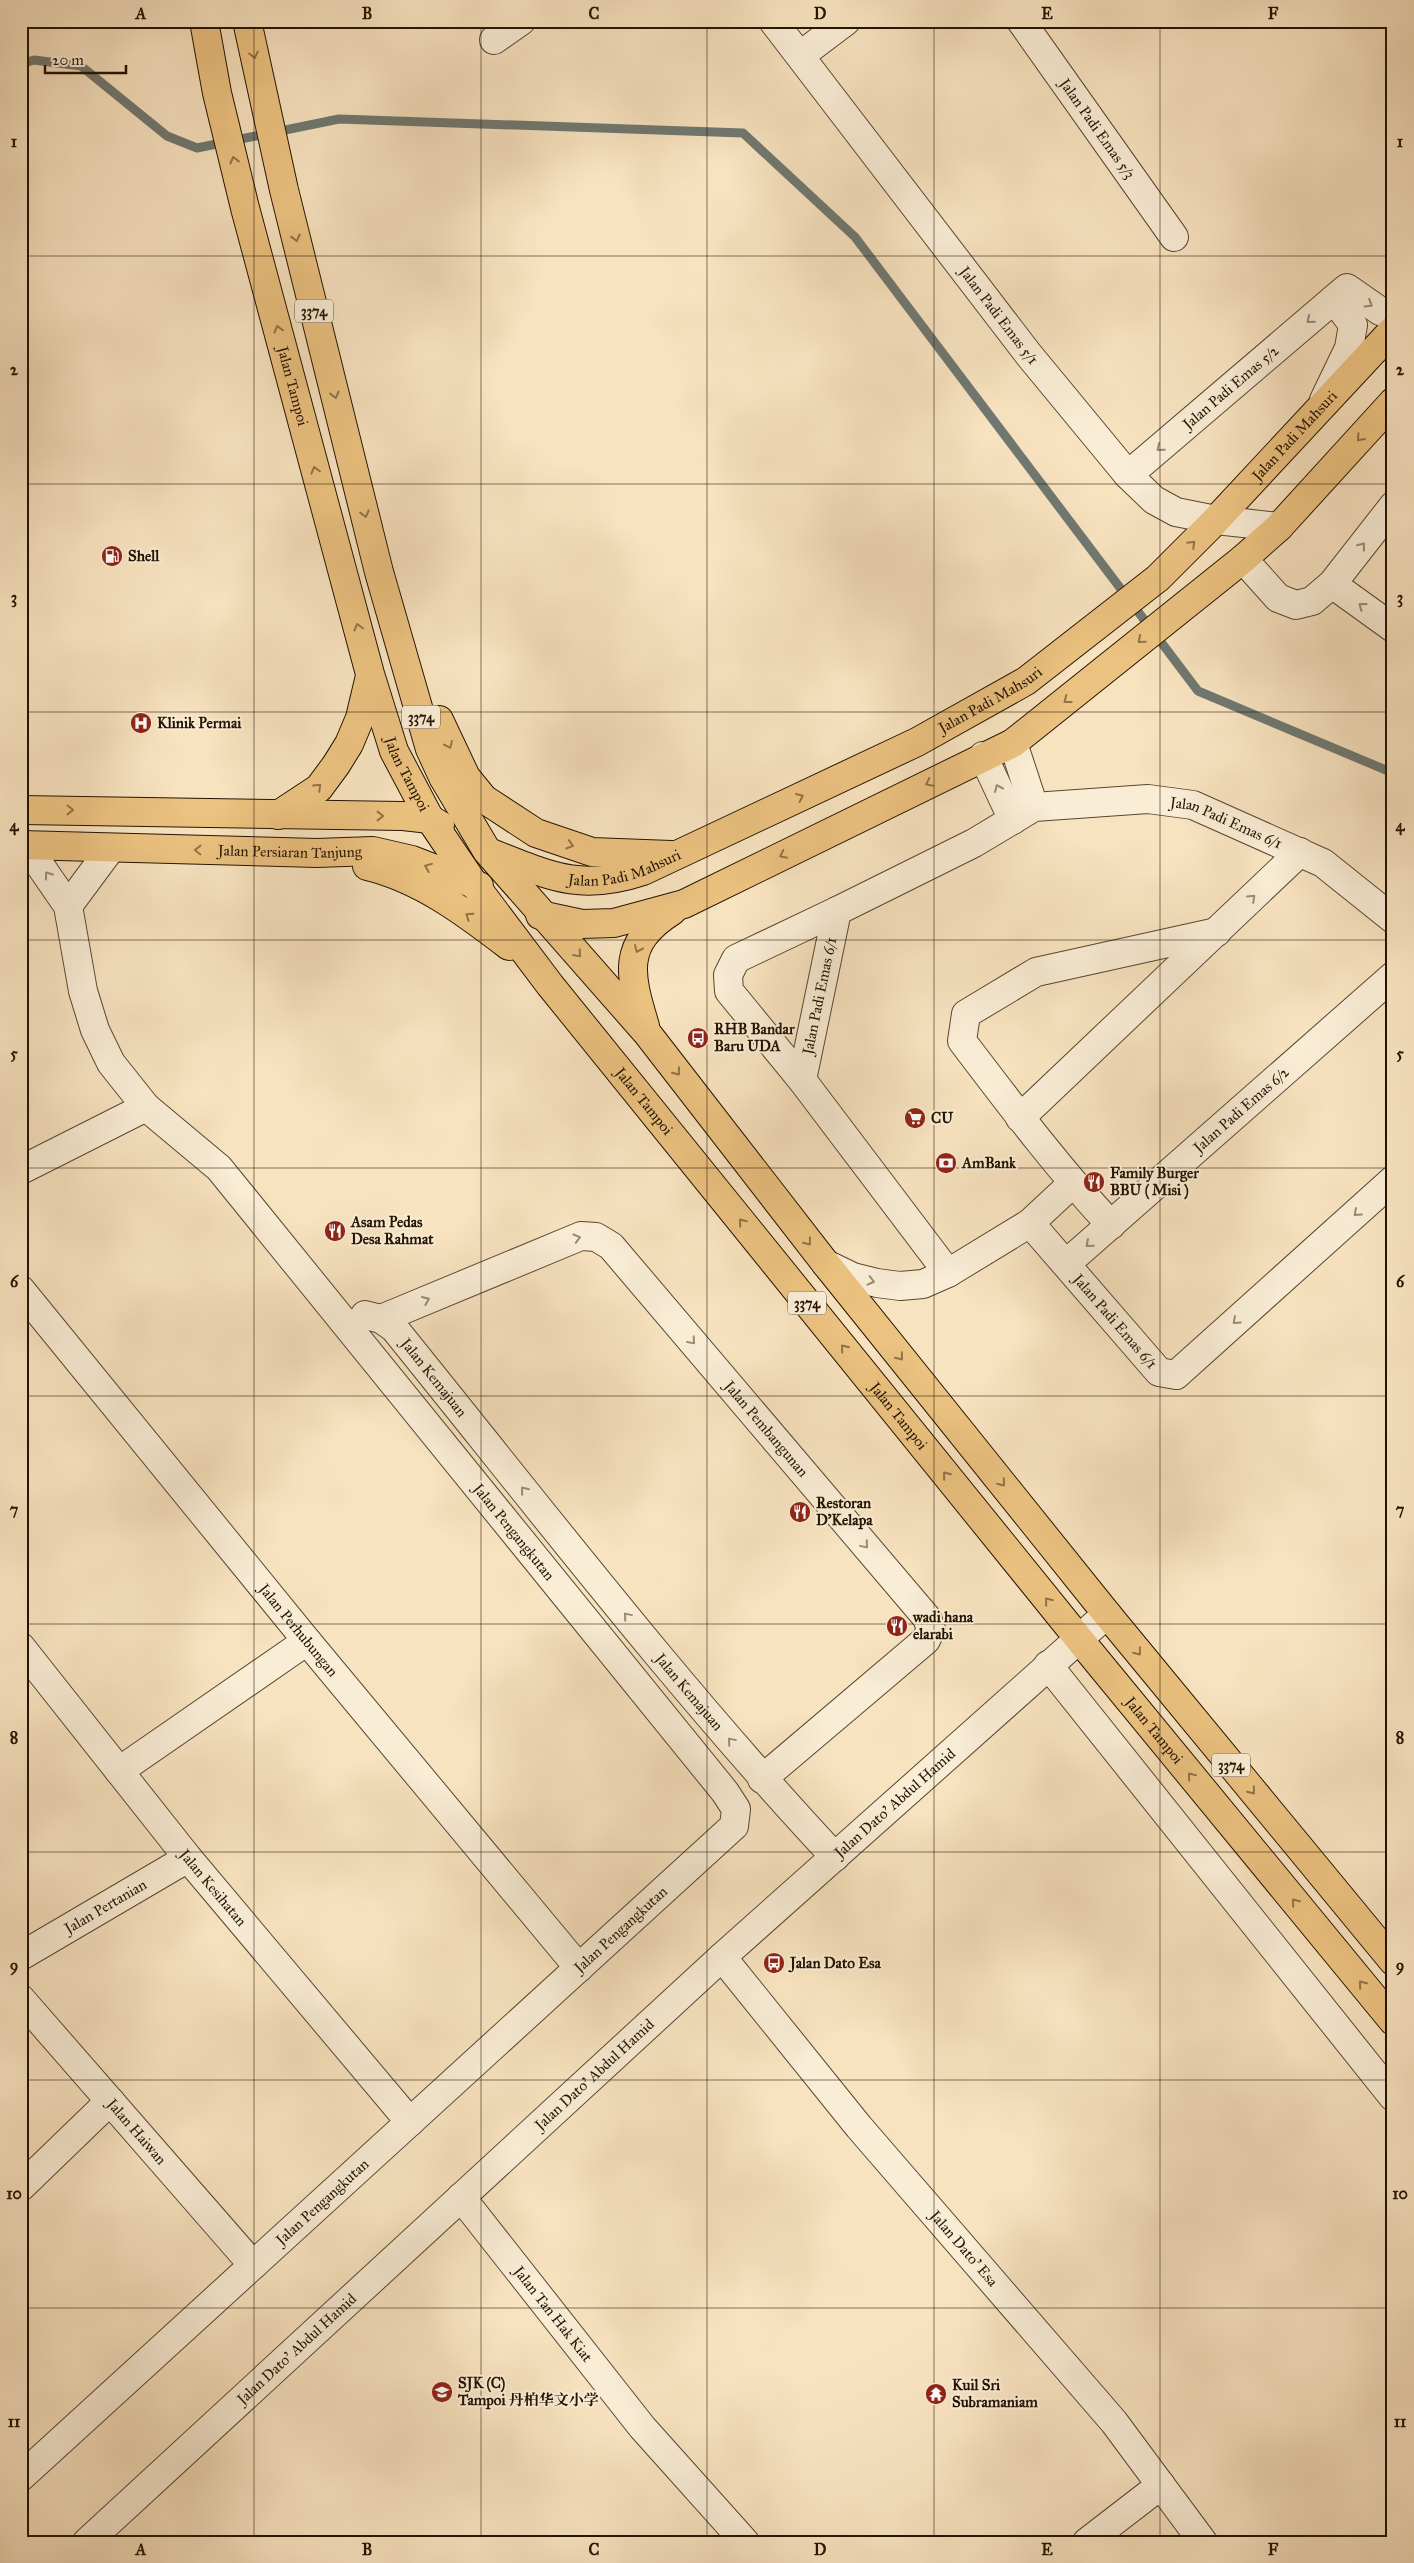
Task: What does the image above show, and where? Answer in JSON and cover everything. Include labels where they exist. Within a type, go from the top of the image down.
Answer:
[{"type":"main road","name":"Jalan Tampoi","points":[[204,21],[217,93],[245,208],[370,674],[394,751],[407,780],[430,819],[474,884],[536,967],[1079,1639],[1393,2021]]},
{"type":"main road","name":"Jalan Tampoi","points":[[247,21],[284,190],[380,572],[430,749],[443,777],[487,851],[647,1033],[826,1264],[1107,1614],[1393,1961]]},
{"type":"main road","name":"Jalan Padi Mahsuri","points":[[487,851],[559,878],[584,882],[615,880],[643,871],[676,856],[917,742],[1026,681],[1158,578],[1216,520],[1393,330]]},
{"type":"main road","points":[[647,1033],[634,988],[631,967],[636,952],[656,922],[684,904],[1013,743],[1243,559],[1279,527],[1393,402]]},
{"type":"main road","points":[[380,572],[413,626],[441,728],[466,777],[484,799],[536,833],[584,849],[676,856]]},
{"type":"main road","points":[[278,815],[318,788],[336,765],[349,744],[360,718],[370,674]]},
{"type":"main road","points":[[21,810],[403,816],[430,819],[487,851]]},
{"type":"main road","name":"Jalan Persiaran Tanjung","points":[[23,845],[317,852],[373,851],[412,860],[474,884],[545,918]]},
{"type":"main road","points":[[317,852],[386,870],[432,893],[475,920],[536,967]]},
{"type":"main road","points":[[545,918],[582,924],[614,923],[684,904]]},
{"type":"street","points":[[494,40],[520,21]]},
{"type":"street","name":"Jalan Padi Emas 5/1","points":[[773,21],[801,55],[1029,355],[1128,475],[1154,500],[1176,512],[1216,520],[1279,527]]},
{"type":"street","points":[[801,55],[846,21]]},
{"type":"street","name":"Jalan Padi Emas 5/3","points":[[1021,21],[1174,237]]},
{"type":"street","points":[[1341,294],[1393,315]]},
{"type":"street","points":[[1319,410],[1349,348],[1353,325],[1341,294]]},
{"type":"street","name":"Jalan Padi Emas 5/2","points":[[1128,475],[1341,294]]},
{"type":"street","points":[[1243,559],[1278,598],[1296,605],[1312,601],[1332,584],[1393,506]]},
{"type":"street","points":[[1332,584],[1393,628]]},
{"type":"street","points":[[1013,743],[1023,814]]},
{"type":"street","points":[[984,756],[1023,814]]},
{"type":"street","name":"Jalan Padi Emas 6/1","points":[[948,1273],[802,1080],[729,991],[728,975],[736,959],[974,843],[1023,814],[1148,799],[1193,805],[1323,863],[1393,919]]},
{"type":"street","points":[[23,845],[68,906],[83,991],[95,1030],[111,1063],[146,1108],[219,1168],[332,1308],[381,1318]]},
{"type":"street","points":[[68,906],[111,848]]},
{"type":"street","points":[[1020,1118],[1300,852]]},
{"type":"street","name":"Jalan Padi Emas 6/1","points":[[802,1080],[836,911]]},
{"type":"street","points":[[1111,1225],[1073,1183],[1020,1118],[962,1041],[966,1014],[1036,972],[1217,932]]},
{"type":"street","name":"Jalan Padi Emas 6/2","points":[[1067,1263],[1393,976]]},
{"type":"street","points":[[21,1170],[146,1108]]},
{"type":"street","name":"Jalan Padi Emas 6/1","points":[[1030,1223],[1067,1263],[1159,1372],[1176,1376],[1393,1180]]},
{"type":"street","points":[[826,1264],[853,1277],[900,1286],[923,1284],[948,1273],[1030,1223],[1073,1183]]},
{"type":"street","name":"Jalan Pembangunan","points":[[381,1318],[581,1236],[596,1237],[610,1246],[617,1254],[927,1618],[931,1629],[926,1640],[762,1779]]},
{"type":"street","name":"Jalan Perhubungan","points":[[21,1290],[307,1641],[579,1968]]},
{"type":"street","name":"Jalan Pengangkutan","points":[[21,2477],[734,1826],[736,1809],[725,1792],[332,1308]]},
{"type":"street","name":"Jalan Kemajuan","points":[[381,1318],[394,1328],[568,1544],[762,1779],[835,1857]]},
{"type":"street","name":"Jalan Dato' Abdul Hamid","points":[[87,2542],[722,1957],[1107,1614]]},
{"type":"street","points":[[119,1771],[307,1641]]},
{"type":"street","name":"Jalan Kesihatan","points":[[21,1647],[188,1858],[410,2122]]},
{"type":"street","points":[[1048,1665],[1393,2097]]},
{"type":"street","name":"Jalan Pertanian","points":[[21,1956],[188,1858]]},
{"type":"street","name":"Jalan Dato' Esa","points":[[722,1957],[859,2127],[1114,2422],[1203,2542]]},
{"type":"street","name":"Jalan Haiwan","points":[[21,1999],[253,2265]]},
{"type":"street","points":[[21,2187],[110,2100]]},
{"type":"street","name":"Jalan Tan Hak Kiat","points":[[461,2197],[642,2427],[745,2542]]},
{"type":"street","points":[[1088,2542],[1161,2485]]},
{"type":"waterway","points":[[21,64],[34,60],[81,66],[167,136],[197,148],[339,119],[743,133],[855,237],[1198,691],[1393,773]]},
{"type":"place","name":"Shell","points":[[112,556]]},
{"type":"place","name":"Klinik Permai","points":[[141,723]]},
{"type":"place","name":"RHB Bandar Baru UDA","points":[[698,1038]]},
{"type":"place","name":"CU","points":[[915,1118]]},
{"type":"place","name":"AmBank","points":[[946,1163]]},
{"type":"place","name":"Family Burger BBU ( Misi )","points":[[1094,1182]]},
{"type":"place","name":"Asam Pedas Desa Rahmat","points":[[335,1231]]},
{"type":"place","name":"Restoran D’Kelapa","points":[[800,1512]]},
{"type":"place","name":"wadi hana elarabi","points":[[897,1626]]},
{"type":"place","name":"Jalan Dato Esa","points":[[774,1963]]},
{"type":"place","name":"SJK (C) Tampoi 丹柏华文小学","points":[[442,2392]]},
{"type":"place","name":"Kuil Sri Subramaniam","points":[[936,2394]]}]
